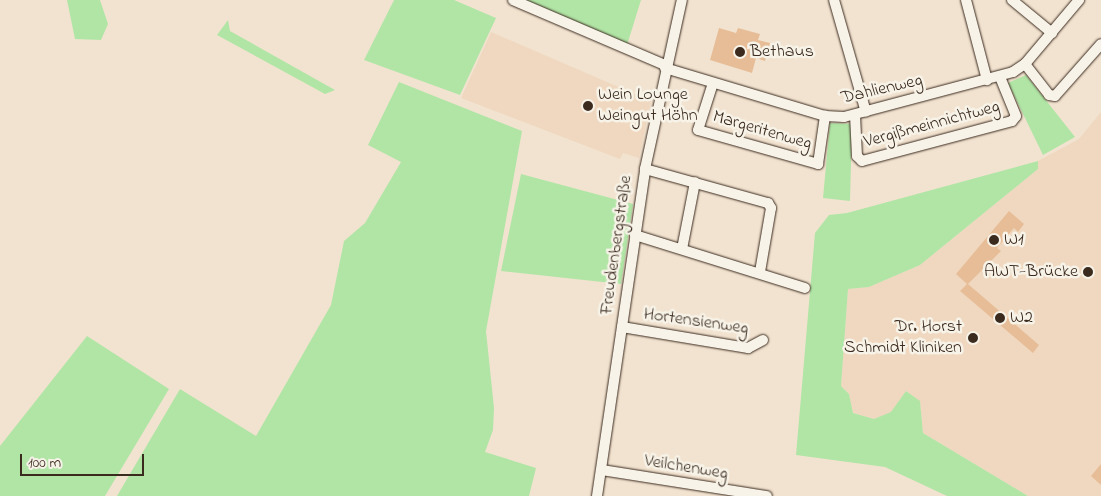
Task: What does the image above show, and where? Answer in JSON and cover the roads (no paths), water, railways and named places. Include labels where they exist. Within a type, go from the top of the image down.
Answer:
[{"type":"street","name":"Dahlienweg","points":[[513,0],[665,67],[825,116],[855,115],[1000,77],[1025,64],[1079,0]]},
{"type":"street","name":"Freudenbergstraße","points":[[598,496],[645,169],[665,67],[682,0]]},
{"type":"street","points":[[834,0],[866,112]]},
{"type":"street","points":[[966,0],[987,80]]},
{"type":"street","points":[[1012,0],[1052,33]]},
{"type":"street","points":[[1025,64],[1049,96],[1055,96],[1101,44]]},
{"type":"street","name":"Vergißmeinnichtweg","points":[[855,115],[857,156],[862,161],[1012,121],[1016,116],[1000,77]]},
{"type":"street","name":"Margeritenweg","points":[[713,83],[698,130],[818,164],[825,116]]},
{"type":"street","points":[[645,169],[770,205],[760,272]]},
{"type":"street","points":[[682,248],[695,182]]},
{"type":"street","points":[[635,236],[682,248],[805,288]]},
{"type":"street","name":"Hortensienweg","points":[[622,327],[748,348],[763,340]]},
{"type":"street","name":"Veilchenweg","points":[[602,470],[767,496]]},
{"type":"place","name":"Bethaus","points":[[740,52]]},
{"type":"place","name":"Wein Lounge Weingut Höhn","points":[[588,106]]},
{"type":"place","name":"W1","points":[[994,240]]},
{"type":"place","name":"AWT-Brücke","points":[[1088,272]]},
{"type":"place","name":"W2","points":[[1000,318]]},
{"type":"place","name":"Dr. Horst Schmidt Kliniken","points":[[973,338]]}]
